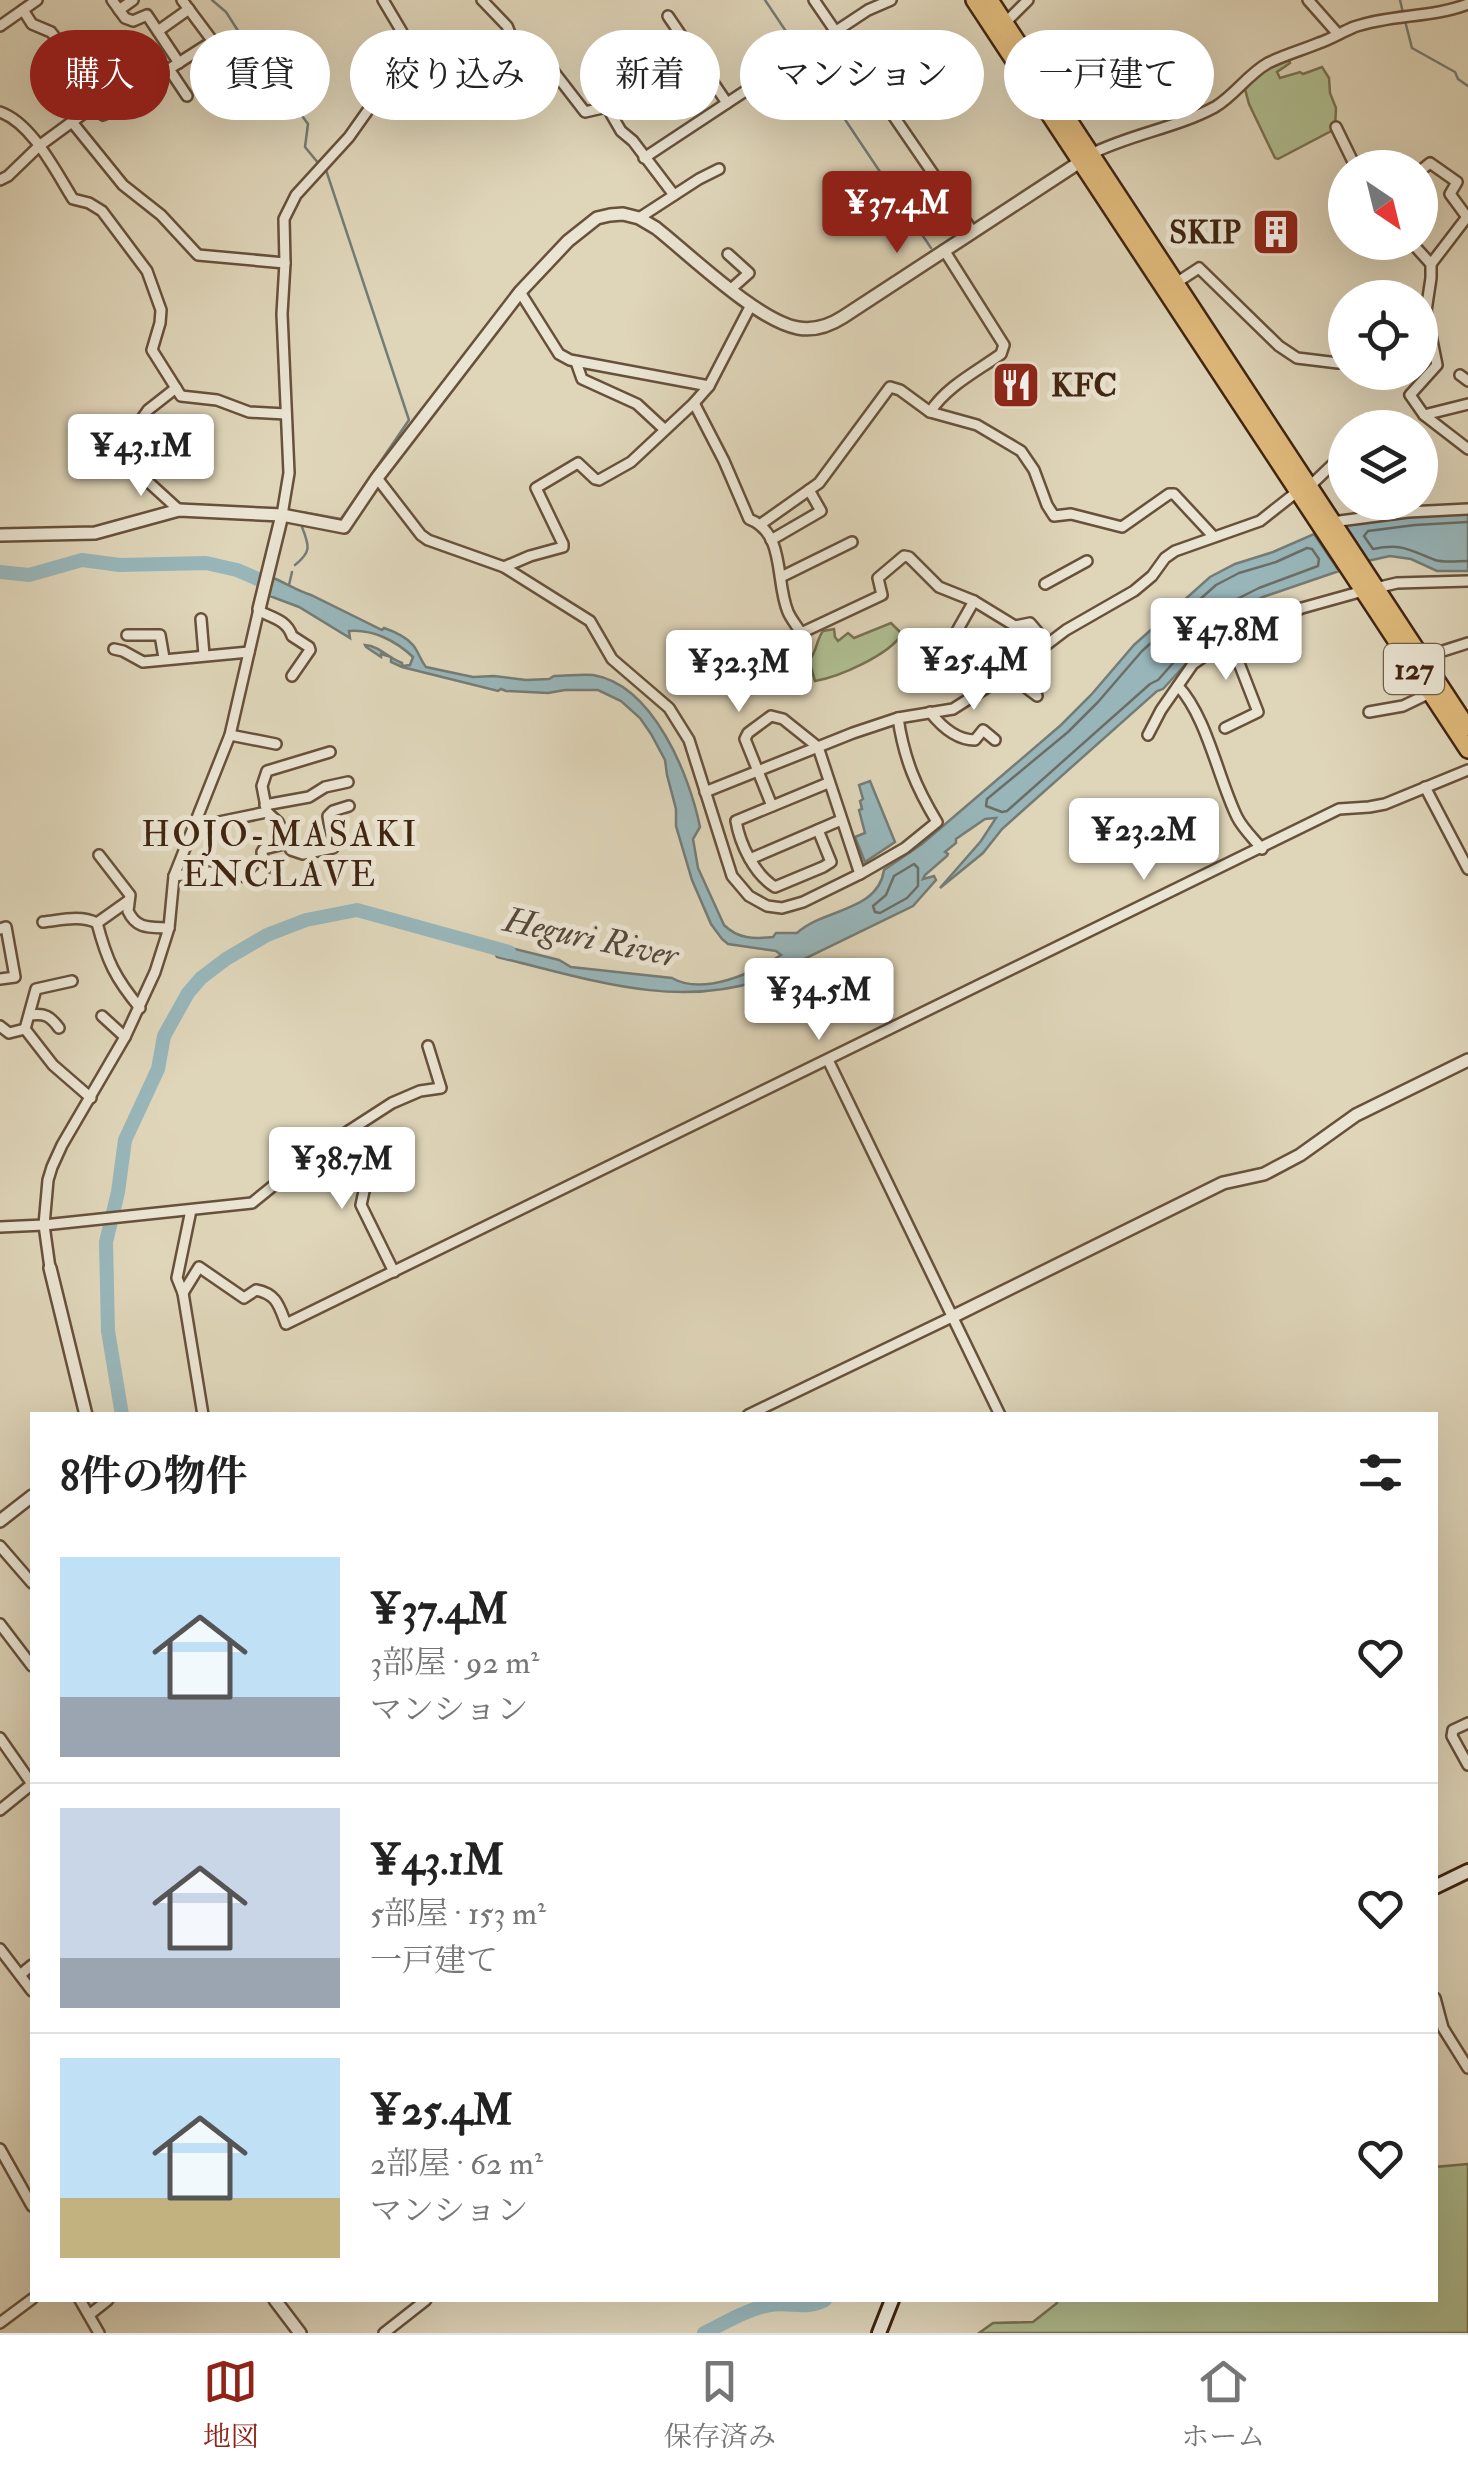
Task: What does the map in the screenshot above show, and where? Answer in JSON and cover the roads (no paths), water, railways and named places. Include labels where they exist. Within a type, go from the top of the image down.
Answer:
[{"type":"highway","name":"127","points":[[974,0],[1176,283],[1468,750]]},
{"type":"highway","name":"127","points":[[990,0],[1086,158],[1304,489]]},
{"type":"highway","name":"127","points":[[1369,589],[1468,728]]},
{"type":"main road","points":[[1438,1886],[1468,1871]]},
{"type":"main road","points":[[879,2333],[891,2302]]},
{"type":"street","points":[[0,26],[37,0]]},
{"type":"street","points":[[112,0],[125,18],[133,20],[147,14],[157,30]]},
{"type":"street","points":[[120,10],[133,0]]},
{"type":"street","points":[[85,1412],[50,1268],[44,1225],[48,1180],[56,1156],[125,1038],[155,972],[169,928],[174,876],[230,735],[282,515],[288,473],[282,314],[284,219],[302,186],[348,137],[395,72],[402,32],[383,0]]},
{"type":"street","points":[[482,0],[509,30]]},
{"type":"street","points":[[814,0],[835,30]]},
{"type":"street","points":[[839,30],[891,0]]},
{"type":"street","points":[[1005,23],[1028,0]]},
{"type":"street","points":[[1308,0],[1338,34]]},
{"type":"street","points":[[0,535],[95,532],[179,510],[282,515],[344,527],[520,292],[568,241],[597,218],[622,214],[639,218],[776,321],[793,327],[824,327],[1086,158],[1212,108],[1231,97],[1240,83],[1268,63],[1375,21],[1468,4]]},
{"type":"street","points":[[160,30],[186,5],[205,30]]},
{"type":"street","points":[[23,10],[32,24],[46,30]]},
{"type":"street","points":[[668,16],[728,104]]},
{"type":"street","points":[[170,50],[179,64]]},
{"type":"street","points":[[186,96],[169,70],[190,56]]},
{"type":"street","points":[[560,80],[585,112],[607,107],[620,131],[633,141],[674,195]]},
{"type":"street","points":[[644,158],[740,96]]},
{"type":"street","points":[[0,112],[16,121],[39,146],[74,199],[102,211],[147,270],[161,310],[152,350],[181,396],[217,400],[249,412],[286,414]]},
{"type":"street","points":[[0,180],[75,120]]},
{"type":"street","points":[[896,120],[972,232]]},
{"type":"street","points":[[72,122],[124,185],[198,255],[285,263]]},
{"type":"street","points":[[1336,127],[1347,150]]},
{"type":"street","points":[[639,218],[719,169]]},
{"type":"street","points":[[1431,264],[1464,228],[1466,218],[1450,194],[1457,182],[1438,169]]},
{"type":"street","points":[[930,412],[951,388],[1002,354],[1004,346],[944,250]]},
{"type":"street","points":[[728,254],[749,273],[731,288]]},
{"type":"street","points":[[1427,260],[1431,280]]},
{"type":"street","points":[[1176,283],[1198,268],[1280,346],[1297,358],[1328,362]]},
{"type":"street","points":[[520,292],[558,354],[576,362],[709,386]]},
{"type":"street","points":[[504,568],[563,547],[536,488],[578,463],[595,480],[602,480],[630,462],[709,386],[751,305]]},
{"type":"street","points":[[576,362],[582,379],[637,404],[664,430]]},
{"type":"street","points":[[761,524],[819,483],[890,387],[930,412],[977,425],[1021,451],[1054,516],[1070,514],[1122,527],[1174,494],[1214,536]]},
{"type":"street","points":[[176,388],[148,410],[118,452],[179,510]]},
{"type":"street","points":[[694,403],[749,519],[761,524],[774,546],[787,612],[801,633],[882,595],[878,578],[904,556],[939,587],[1016,626],[1030,623],[1047,644]]},
{"type":"street","points":[[1438,412],[1468,404]]},
{"type":"street","points":[[1438,426],[1468,449]]},
{"type":"street","points":[[704,792],[898,718],[953,709],[1047,644],[1134,591],[1175,552],[1260,521],[1328,468]]},
{"type":"street","points":[[377,478],[428,540],[504,568],[590,620],[612,659],[670,708],[689,740],[732,876],[749,896],[767,906],[782,908],[803,902],[860,874],[906,848],[937,822],[912,778],[898,718]]},
{"type":"street","points":[[771,540],[820,512],[810,490]]},
{"type":"street","points":[[1438,511],[1468,509]]},
{"type":"street","points":[[1327,525],[1356,520]]},
{"type":"street","points":[[780,578],[852,542]]},
{"type":"street","points":[[1045,584],[1087,561]]},
{"type":"street","points":[[1148,735],[1193,664],[1230,640],[1302,608],[1369,589],[1396,583],[1468,581]]},
{"type":"street","points":[[940,661],[974,602]]},
{"type":"street","points":[[259,610],[284,622],[292,636],[310,649],[292,676]]},
{"type":"street","points":[[201,618],[204,655]]},
{"type":"street","points":[[127,635],[160,635],[164,658]]},
{"type":"street","points":[[1226,728],[1258,712],[1230,640]]},
{"type":"street","points":[[1421,658],[1468,643]]},
{"type":"street","points":[[114,649],[143,662],[249,652]]},
{"type":"street","points":[[1008,674],[1037,696]]},
{"type":"street","points":[[1178,686],[1196,714],[1239,821],[1262,849]]},
{"type":"street","points":[[1369,712],[1403,706],[1430,693]]},
{"type":"street","points":[[930,712],[939,723],[966,740],[974,740],[983,730],[995,740]]},
{"type":"street","points":[[772,806],[745,739],[771,716],[818,747],[860,874]]},
{"type":"street","points":[[230,735],[276,744]]},
{"type":"street","points":[[330,752],[267,771],[262,786],[266,808],[297,854],[333,848],[328,816],[350,806]]},
{"type":"street","points":[[183,1293],[198,1266],[244,1298],[256,1290],[271,1294],[286,1324],[1339,809],[1369,808],[1468,770]]},
{"type":"street","points":[[196,824],[310,797],[325,787],[348,782]]},
{"type":"street","points":[[818,830],[830,862],[775,887],[750,858],[736,821],[828,783]]},
{"type":"street","points":[[1425,787],[1468,869]]},
{"type":"street","points":[[750,858],[841,820]]},
{"type":"street","points":[[174,876],[209,872],[256,878],[264,871],[264,848],[288,843]]},
{"type":"street","points":[[99,855],[130,895],[128,911],[136,924],[169,928]]},
{"type":"street","points":[[97,923],[130,900]]},
{"type":"street","points":[[43,922],[86,918],[97,923],[113,972],[140,1008]]},
{"type":"street","points":[[0,928],[6,928],[15,977],[0,980]]},
{"type":"street","points":[[25,1028],[36,989],[72,981]]},
{"type":"street","points":[[30,1015],[43,1013],[59,1028]]},
{"type":"street","points":[[102,1016],[125,1038]]},
{"type":"street","points":[[0,1026],[9,1033],[25,1028]]},
{"type":"street","points":[[25,1028],[52,1066],[91,1098]]},
{"type":"street","points":[[0,1226],[252,1204],[310,1156],[392,1102],[441,1088],[428,1046]]},
{"type":"street","points":[[828,1060],[999,1412]]},
{"type":"street","points":[[754,1412],[1223,1183],[1264,1174],[1356,1114],[1468,1060]]},
{"type":"street","points":[[349,1130],[370,1164],[360,1205],[394,1272]]},
{"type":"street","points":[[191,1210],[177,1278],[203,1412]]},
{"type":"street","points":[[0,1522],[30,1498]]},
{"type":"street","points":[[0,1546],[30,1581]]},
{"type":"street","points":[[0,1624],[30,1663]]},
{"type":"street","points":[[1468,1723],[1452,1730],[1468,1765]]},
{"type":"street","points":[[0,1738],[30,1781]]},
{"type":"street","points":[[0,1810],[30,1786]]},
{"type":"street","points":[[0,1949],[30,1988]]},
{"type":"street","points":[[20,1975],[30,1966]]},
{"type":"street","points":[[1439,2030],[1468,2068]]},
{"type":"street","points":[[0,2149],[30,2193]]},
{"type":"street","points":[[0,2323],[30,2300]]},
{"type":"street","points":[[81,2302],[99,2333]]},
{"type":"street","points":[[88,2315],[105,2302]]},
{"type":"street","points":[[276,2302],[300,2333]]},
{"type":"street","points":[[384,2333],[423,2302]]},
{"type":"water","points":[[1468,512],[1468,571],[1437,571],[1411,559],[1390,556],[1367,561],[1344,525],[1379,520],[1438,520],[1438,514]]},
{"type":"water","points":[[1314,534],[1339,571],[1263,597],[1215,619],[1196,644],[1193,656],[1163,689],[940,888],[996,818],[985,819],[956,839],[945,852],[947,856],[925,875],[923,879],[934,876],[936,880],[913,906],[761,980],[694,992],[595,981],[497,957],[491,946],[559,960],[571,967],[672,978],[698,985],[742,975],[781,955],[728,944],[711,924],[692,880],[676,826],[665,760],[640,718],[621,701],[598,690],[498,691],[402,667],[391,662],[391,657],[402,666],[410,665],[413,657],[375,634],[349,631],[350,638],[299,607],[267,595],[271,577],[399,635],[413,645],[426,667],[473,677],[526,680],[593,675],[615,682],[651,714],[678,760],[700,827],[693,839],[698,868],[724,925],[747,937],[773,937],[776,933],[797,933],[871,894],[880,884],[884,870],[922,844],[1061,725],[1134,645],[1210,577]]},
{"type":"water","points":[[365,645],[375,648],[390,657],[381,657]]},
{"type":"water","points":[[870,781],[895,842],[865,862],[855,837],[865,833],[859,810],[863,799],[859,785]]},
{"type":"waterway","points":[[212,0],[226,12],[263,64],[280,101],[300,113],[308,124],[305,147],[319,164]]},
{"type":"waterway","points":[[765,0],[931,248]]},
{"type":"waterway","points":[[1400,0],[1403,13]]},
{"type":"waterway","points":[[1405,21],[1412,48],[1455,72],[1468,86]]},
{"type":"waterway","points":[[302,512],[341,519],[409,420],[326,170]]},
{"type":"waterway","points":[[295,565],[308,549],[302,527]]},
{"type":"waterway","points":[[0,572],[29,575],[82,560],[120,565],[206,563],[237,570],[273,589]]},
{"type":"waterway","points":[[289,585],[292,572]]},
{"type":"waterway","name":"Heguri River","points":[[122,1412],[108,1331],[106,1242],[125,1140],[158,1069],[164,1036],[188,993],[226,959],[267,935],[306,920],[357,910],[509,952]]},
{"type":"waterway","name":"Heguri River","points":[[704,2333],[761,2307],[819,2302]]},
{"type":"place","name":"SKIP","points":[[1276,232]]},
{"type":"place","name":"KFC","points":[[1016,385]]},
{"type":"district","name":"HOJO-MASAKI ENCLAVE","points":[[280,854]]}]
